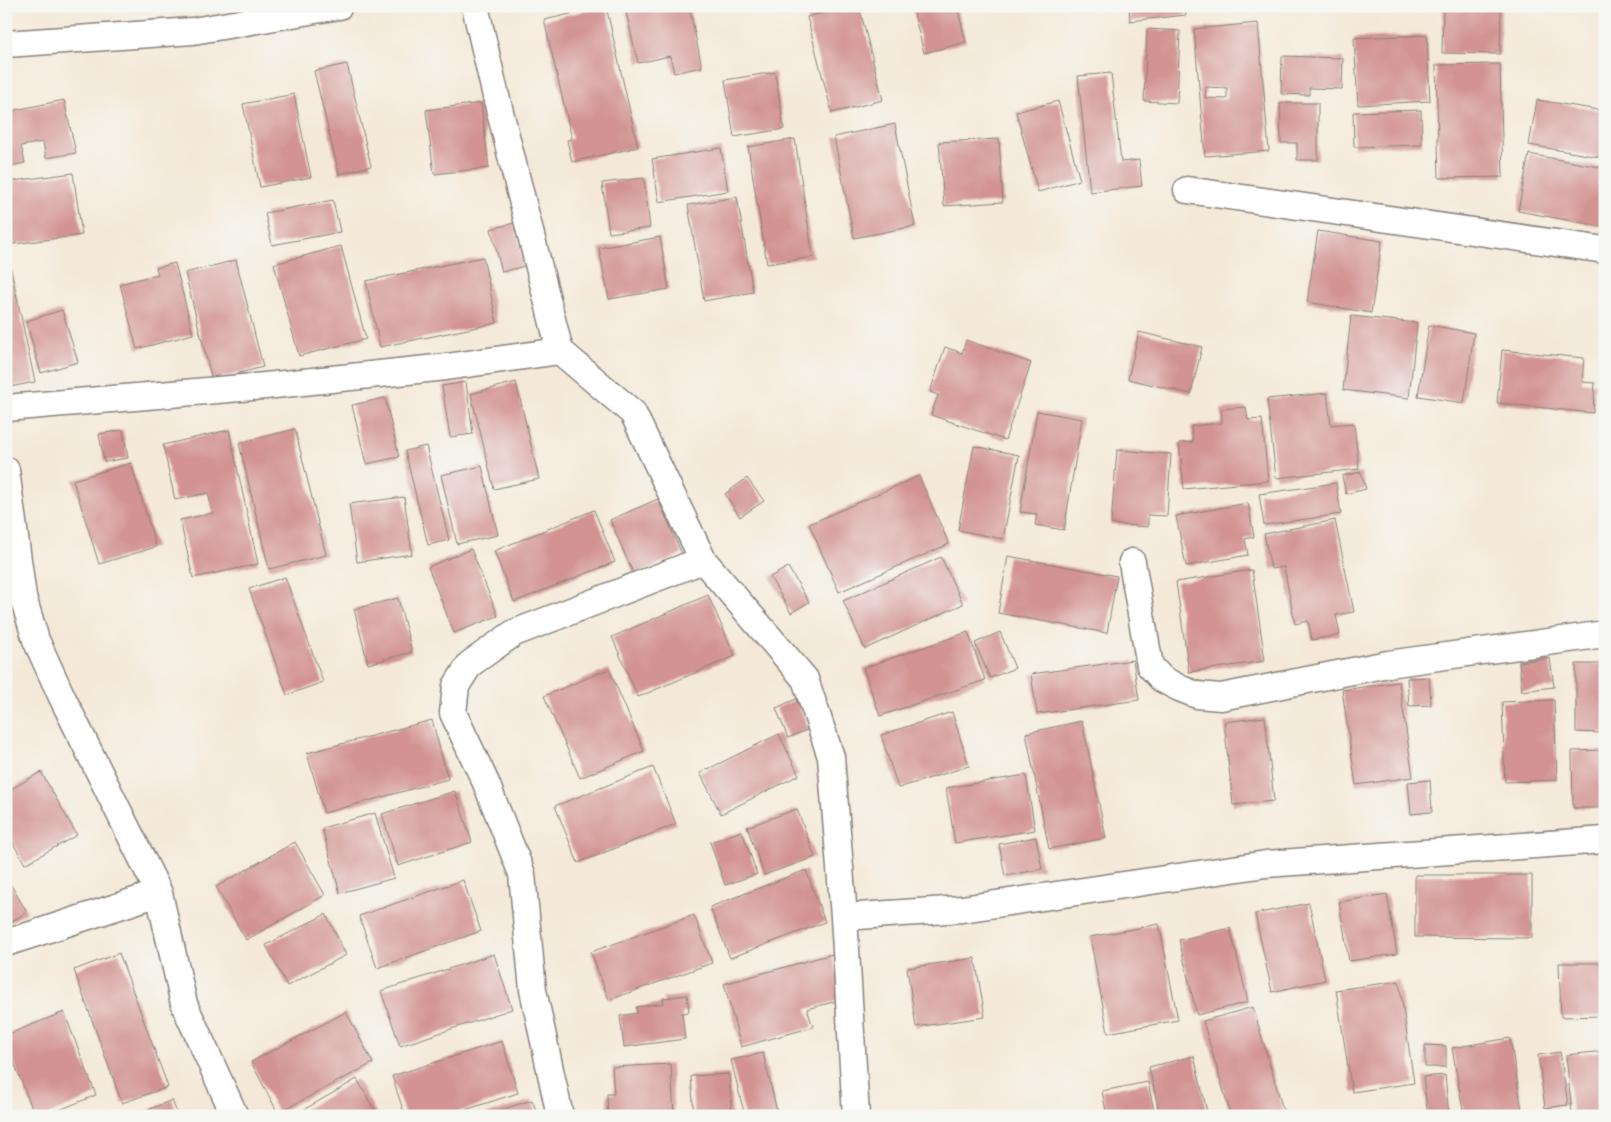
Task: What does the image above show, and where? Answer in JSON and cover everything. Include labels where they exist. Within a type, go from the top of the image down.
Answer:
[{"type":"street","points":[[6,44],[193,32],[339,6]]},
{"type":"street","points":[[475,6],[560,351],[633,413],[703,560],[806,679],[831,758],[844,917],[856,1116]]},
{"type":"street","points":[[1187,190],[1605,250]]},
{"type":"street","points":[[6,408],[313,381],[446,367],[560,351]]},
{"type":"street","points":[[6,470],[23,597],[36,640],[62,697],[159,893],[184,1004],[235,1116]]},
{"type":"street","points":[[560,1116],[533,990],[522,874],[486,783],[453,712],[456,686],[470,664],[514,633],[703,560]]},
{"type":"street","points":[[1132,562],[1150,666],[1162,680],[1197,695],[1221,697],[1388,664],[1605,634]]},
{"type":"street","points":[[844,917],[962,910],[1266,864],[1605,840]]},
{"type":"street","points":[[6,943],[159,893]]},
{"type":"building","points":[[606,6],[638,147],[572,162],[567,140],[572,139],[544,20]]},
{"type":"building","points":[[653,6],[689,6],[702,67],[674,73],[670,56],[638,63],[626,12]]},
{"type":"building","points":[[848,6],[859,6],[883,100],[832,113],[807,17]]},
{"type":"building","points":[[912,6],[957,6],[966,42],[924,53]]},
{"type":"building","points":[[1129,6],[1185,6],[1186,15],[1130,21]]},
{"type":"building","points":[[1443,6],[1501,7],[1500,54],[1442,53]]},
{"type":"building","points":[[1258,23],[1269,151],[1205,156],[1194,29]],"holes":[[[1206,87],[1227,88],[1227,99],[1205,98]]]},
{"type":"building","points":[[1147,29],[1180,31],[1177,103],[1144,101]]},
{"type":"building","points":[[1427,35],[1430,101],[1358,105],[1354,38]]},
{"type":"building","points":[[1282,56],[1343,58],[1342,89],[1309,88],[1309,95],[1281,94]]},
{"type":"building","points":[[347,64],[371,166],[339,174],[314,71]]},
{"type":"building","points":[[1500,64],[1503,177],[1439,178],[1436,65]]},
{"type":"building","points":[[775,72],[784,129],[734,137],[725,80]]},
{"type":"building","points":[[1111,73],[1121,162],[1139,160],[1142,186],[1090,192],[1078,76]]},
{"type":"building","points":[[294,94],[311,177],[260,187],[243,104]]},
{"type":"building","points":[[64,100],[76,153],[46,158],[43,142],[21,146],[25,163],[6,167],[6,112]]},
{"type":"building","points":[[1537,100],[1605,111],[1605,158],[1529,145]]},
{"type":"building","points":[[1058,101],[1080,180],[1038,192],[1016,112]]},
{"type":"building","points":[[481,103],[489,168],[434,174],[426,110]]},
{"type":"building","points":[[1280,103],[1318,103],[1318,160],[1297,160],[1297,143],[1281,143]]},
{"type":"building","points":[[1421,110],[1422,145],[1354,147],[1353,112]]},
{"type":"building","points":[[895,124],[915,226],[854,238],[834,137]]},
{"type":"building","points":[[795,139],[813,257],[767,264],[748,147]]},
{"type":"building","points":[[999,139],[1003,202],[944,206],[939,142]]},
{"type":"building","points":[[721,148],[728,191],[659,202],[652,159]]},
{"type":"building","points":[[1529,154],[1605,168],[1605,227],[1518,211]]},
{"type":"building","points":[[73,173],[82,235],[6,245],[6,182]]},
{"type":"building","points":[[644,178],[650,228],[609,233],[602,183]]},
{"type":"building","points":[[737,197],[753,292],[704,301],[688,205]]},
{"type":"building","points":[[333,200],[340,232],[272,245],[265,213]]},
{"type":"building","points":[[514,223],[525,266],[502,272],[491,229]]},
{"type":"building","points":[[1318,231],[1382,241],[1371,313],[1307,302]]},
{"type":"building","points":[[660,237],[669,289],[609,299],[599,248]]},
{"type":"building","points":[[341,246],[366,339],[299,356],[274,264]]},
{"type":"building","points":[[483,257],[497,323],[380,347],[366,281]]},
{"type":"building","points":[[236,260],[263,367],[212,380],[185,273]]},
{"type":"building","points":[[175,263],[193,334],[137,349],[120,284],[158,274],[156,268]]},
{"type":"building","points":[[10,265],[35,382],[10,387],[6,369],[6,266]]},
{"type":"building","points":[[62,310],[78,362],[41,373],[26,321]]},
{"type":"building","points":[[1351,316],[1417,323],[1409,398],[1343,390]]},
{"type":"building","points":[[1429,325],[1474,333],[1464,403],[1418,396]]},
{"type":"building","points":[[1139,332],[1202,347],[1191,394],[1128,379]]},
{"type":"building","points":[[966,340],[1031,363],[1005,440],[931,415],[938,395],[930,392],[945,347],[962,353]]},
{"type":"building","points":[[1502,350],[1584,358],[1582,382],[1595,383],[1593,413],[1497,403]]},
{"type":"building","points":[[466,382],[473,434],[450,437],[442,386]]},
{"type":"building","points":[[516,382],[539,479],[494,489],[471,394]]},
{"type":"building","points":[[1327,393],[1331,425],[1354,423],[1359,469],[1276,478],[1267,399]]},
{"type":"building","points":[[385,398],[399,457],[366,464],[352,405]]},
{"type":"building","points":[[1246,407],[1248,420],[1262,419],[1268,481],[1184,489],[1179,443],[1193,442],[1191,426],[1222,423],[1221,409]]},
{"type":"building","points":[[1037,411],[1082,419],[1064,530],[1035,525],[1037,514],[1020,512]]},
{"type":"building","points":[[295,429],[326,555],[269,569],[239,443]]},
{"type":"building","points":[[123,430],[128,458],[104,462],[99,434]]},
{"type":"building","points":[[229,430],[258,564],[193,578],[180,520],[213,513],[208,493],[175,500],[163,445]]},
{"type":"building","points":[[426,446],[449,540],[428,545],[405,451]]},
{"type":"building","points":[[974,446],[1019,455],[1003,539],[958,530]]},
{"type":"building","points":[[1117,450],[1171,454],[1167,516],[1148,515],[1148,527],[1111,524]]},
{"type":"building","points":[[131,463],[156,547],[99,564],[73,480]]},
{"type":"building","points":[[482,466],[498,535],[457,544],[441,475]]},
{"type":"building","points":[[1361,472],[1366,489],[1346,494],[1342,476]]},
{"type":"building","points":[[919,476],[949,544],[839,592],[809,524]]},
{"type":"building","points":[[747,478],[764,501],[740,517],[725,494]]},
{"type":"building","points":[[1336,483],[1341,514],[1264,525],[1259,494]]},
{"type":"building","points":[[404,497],[412,554],[357,562],[349,504]]},
{"type":"building","points":[[658,499],[682,554],[634,575],[610,520]]},
{"type":"building","points":[[1248,503],[1254,537],[1245,539],[1248,555],[1186,566],[1176,516]]},
{"type":"building","points":[[594,510],[615,562],[514,602],[494,551]]},
{"type":"building","points":[[1335,520],[1354,612],[1336,615],[1340,635],[1312,640],[1308,621],[1295,624],[1284,567],[1271,569],[1264,534]]},
{"type":"building","points":[[471,549],[498,616],[454,633],[428,567]]},
{"type":"building","points":[[1008,556],[1117,576],[1107,633],[998,613]]},
{"type":"building","points":[[941,557],[963,604],[865,649],[843,601]]},
{"type":"building","points":[[788,567],[809,602],[791,613],[770,577]]},
{"type":"building","points":[[1252,570],[1265,661],[1189,672],[1176,582]]},
{"type":"building","points":[[285,577],[323,682],[287,695],[249,589]]},
{"type":"building","points":[[708,595],[735,656],[638,697],[612,637]]},
{"type":"building","points":[[398,598],[412,652],[368,664],[354,609]]},
{"type":"building","points":[[968,632],[985,680],[880,716],[863,668]]},
{"type":"building","points":[[1000,632],[1015,668],[990,678],[975,643]]},
{"type":"building","points":[[1550,658],[1554,687],[1522,691],[1519,662]]},
{"type":"building","points":[[1133,660],[1139,700],[1037,714],[1031,674]]},
{"type":"building","points":[[1576,664],[1605,664],[1605,733],[1576,732]]},
{"type":"building","points":[[609,669],[644,751],[580,778],[544,696]]},
{"type":"building","points":[[1429,677],[1431,705],[1409,706],[1407,678]]},
{"type":"building","points":[[1399,682],[1413,777],[1356,785],[1342,690]]},
{"type":"building","points":[[796,699],[809,729],[788,738],[776,708]]},
{"type":"building","points":[[1554,700],[1557,780],[1505,782],[1502,702]]},
{"type":"building","points":[[952,712],[969,766],[898,788],[881,735]]},
{"type":"building","points":[[1265,717],[1274,801],[1233,805],[1224,722]]},
{"type":"building","points":[[432,720],[448,779],[324,813],[307,753]]},
{"type":"building","points":[[1082,721],[1106,838],[1049,849],[1026,733]]},
{"type":"building","points":[[779,734],[799,775],[721,814],[700,773]]},
{"type":"building","points":[[1605,750],[1605,808],[1573,808],[1572,751]]},
{"type":"building","points":[[653,767],[676,824],[578,863],[555,806]]},
{"type":"building","points":[[41,772],[77,835],[25,864],[6,831],[6,792]]},
{"type":"building","points":[[1026,775],[1035,830],[955,843],[946,788]]},
{"type":"building","points":[[1430,780],[1432,812],[1411,814],[1408,782]]},
{"type":"building","points":[[455,791],[472,842],[398,866],[382,814]]},
{"type":"building","points":[[797,809],[815,857],[764,875],[747,827]]},
{"type":"building","points":[[375,813],[394,878],[340,893],[322,828]]},
{"type":"building","points":[[742,831],[757,874],[725,885],[710,842]]},
{"type":"building","points":[[1036,837],[1042,869],[1005,876],[999,844]]},
{"type":"building","points":[[295,842],[325,895],[246,940],[216,887]]},
{"type":"building","points":[[806,870],[825,922],[730,958],[710,907]]},
{"type":"building","points":[[1415,875],[1532,875],[1532,938],[1415,937]]},
{"type":"building","points":[[6,877],[27,912],[6,925]]},
{"type":"building","points":[[463,880],[481,931],[377,968],[359,916]]},
{"type":"building","points":[[1387,894],[1397,954],[1349,961],[1339,902]]},
{"type":"building","points":[[1309,903],[1325,980],[1272,992],[1255,914]]},
{"type":"building","points":[[326,914],[346,955],[287,986],[266,945]]},
{"type":"building","points":[[694,915],[712,963],[609,1000],[591,952]]},
{"type":"building","points":[[1159,924],[1178,1020],[1108,1033],[1090,937]]},
{"type":"building","points":[[1230,928],[1248,1002],[1197,1015],[1179,940]]},
{"type":"building","points":[[119,953],[168,1087],[122,1103],[74,970]]},
{"type":"building","points":[[494,954],[512,1009],[400,1046],[381,991]]},
{"type":"building","points":[[832,954],[844,999],[807,1009],[813,1027],[741,1047],[724,984]]},
{"type":"building","points":[[975,958],[985,1017],[916,1027],[907,968]]},
{"type":"building","points":[[1559,963],[1605,963],[1605,1016],[1561,1017]]},
{"type":"building","points":[[1399,981],[1414,1083],[1352,1092],[1336,990]]},
{"type":"building","points":[[687,995],[689,1012],[682,1013],[685,1039],[624,1047],[620,1016],[637,1013],[636,1007],[664,1003],[663,998]]},
{"type":"building","points":[[1253,1007],[1285,1116],[1231,1116],[1203,1021]]},
{"type":"building","points":[[64,1012],[96,1095],[45,1116],[35,1116],[6,1042],[6,1035]]},
{"type":"building","points":[[346,1012],[373,1063],[278,1113],[251,1062]]},
{"type":"building","points":[[1510,1038],[1523,1116],[1464,1116],[1452,1048]]},
{"type":"building","points":[[502,1041],[518,1093],[446,1116],[405,1116],[392,1076]]},
{"type":"building","points":[[1425,1045],[1446,1046],[1446,1067],[1425,1067]]},
{"type":"building","points":[[1605,1051],[1605,1111],[1572,1114],[1566,1055]]},
{"type":"building","points":[[1560,1052],[1568,1105],[1545,1108],[1538,1055]]},
{"type":"building","points":[[763,1053],[778,1116],[745,1116],[731,1060]]},
{"type":"building","points":[[1194,1056],[1208,1116],[1160,1116],[1149,1067]]},
{"type":"building","points":[[671,1064],[674,1116],[608,1116],[607,1094],[614,1094],[612,1067]]},
{"type":"building","points":[[729,1074],[732,1116],[694,1116],[691,1076]]},
{"type":"building","points":[[1445,1075],[1449,1116],[1428,1116],[1423,1077]]},
{"type":"building","points":[[357,1079],[378,1116],[293,1116]]},
{"type":"building","points":[[1148,1082],[1155,1116],[1107,1116],[1102,1091]]},
{"type":"building","points":[[172,1100],[178,1116],[133,1116]]},
{"type":"building","points":[[532,1100],[538,1116],[485,1116],[485,1115]]}]
